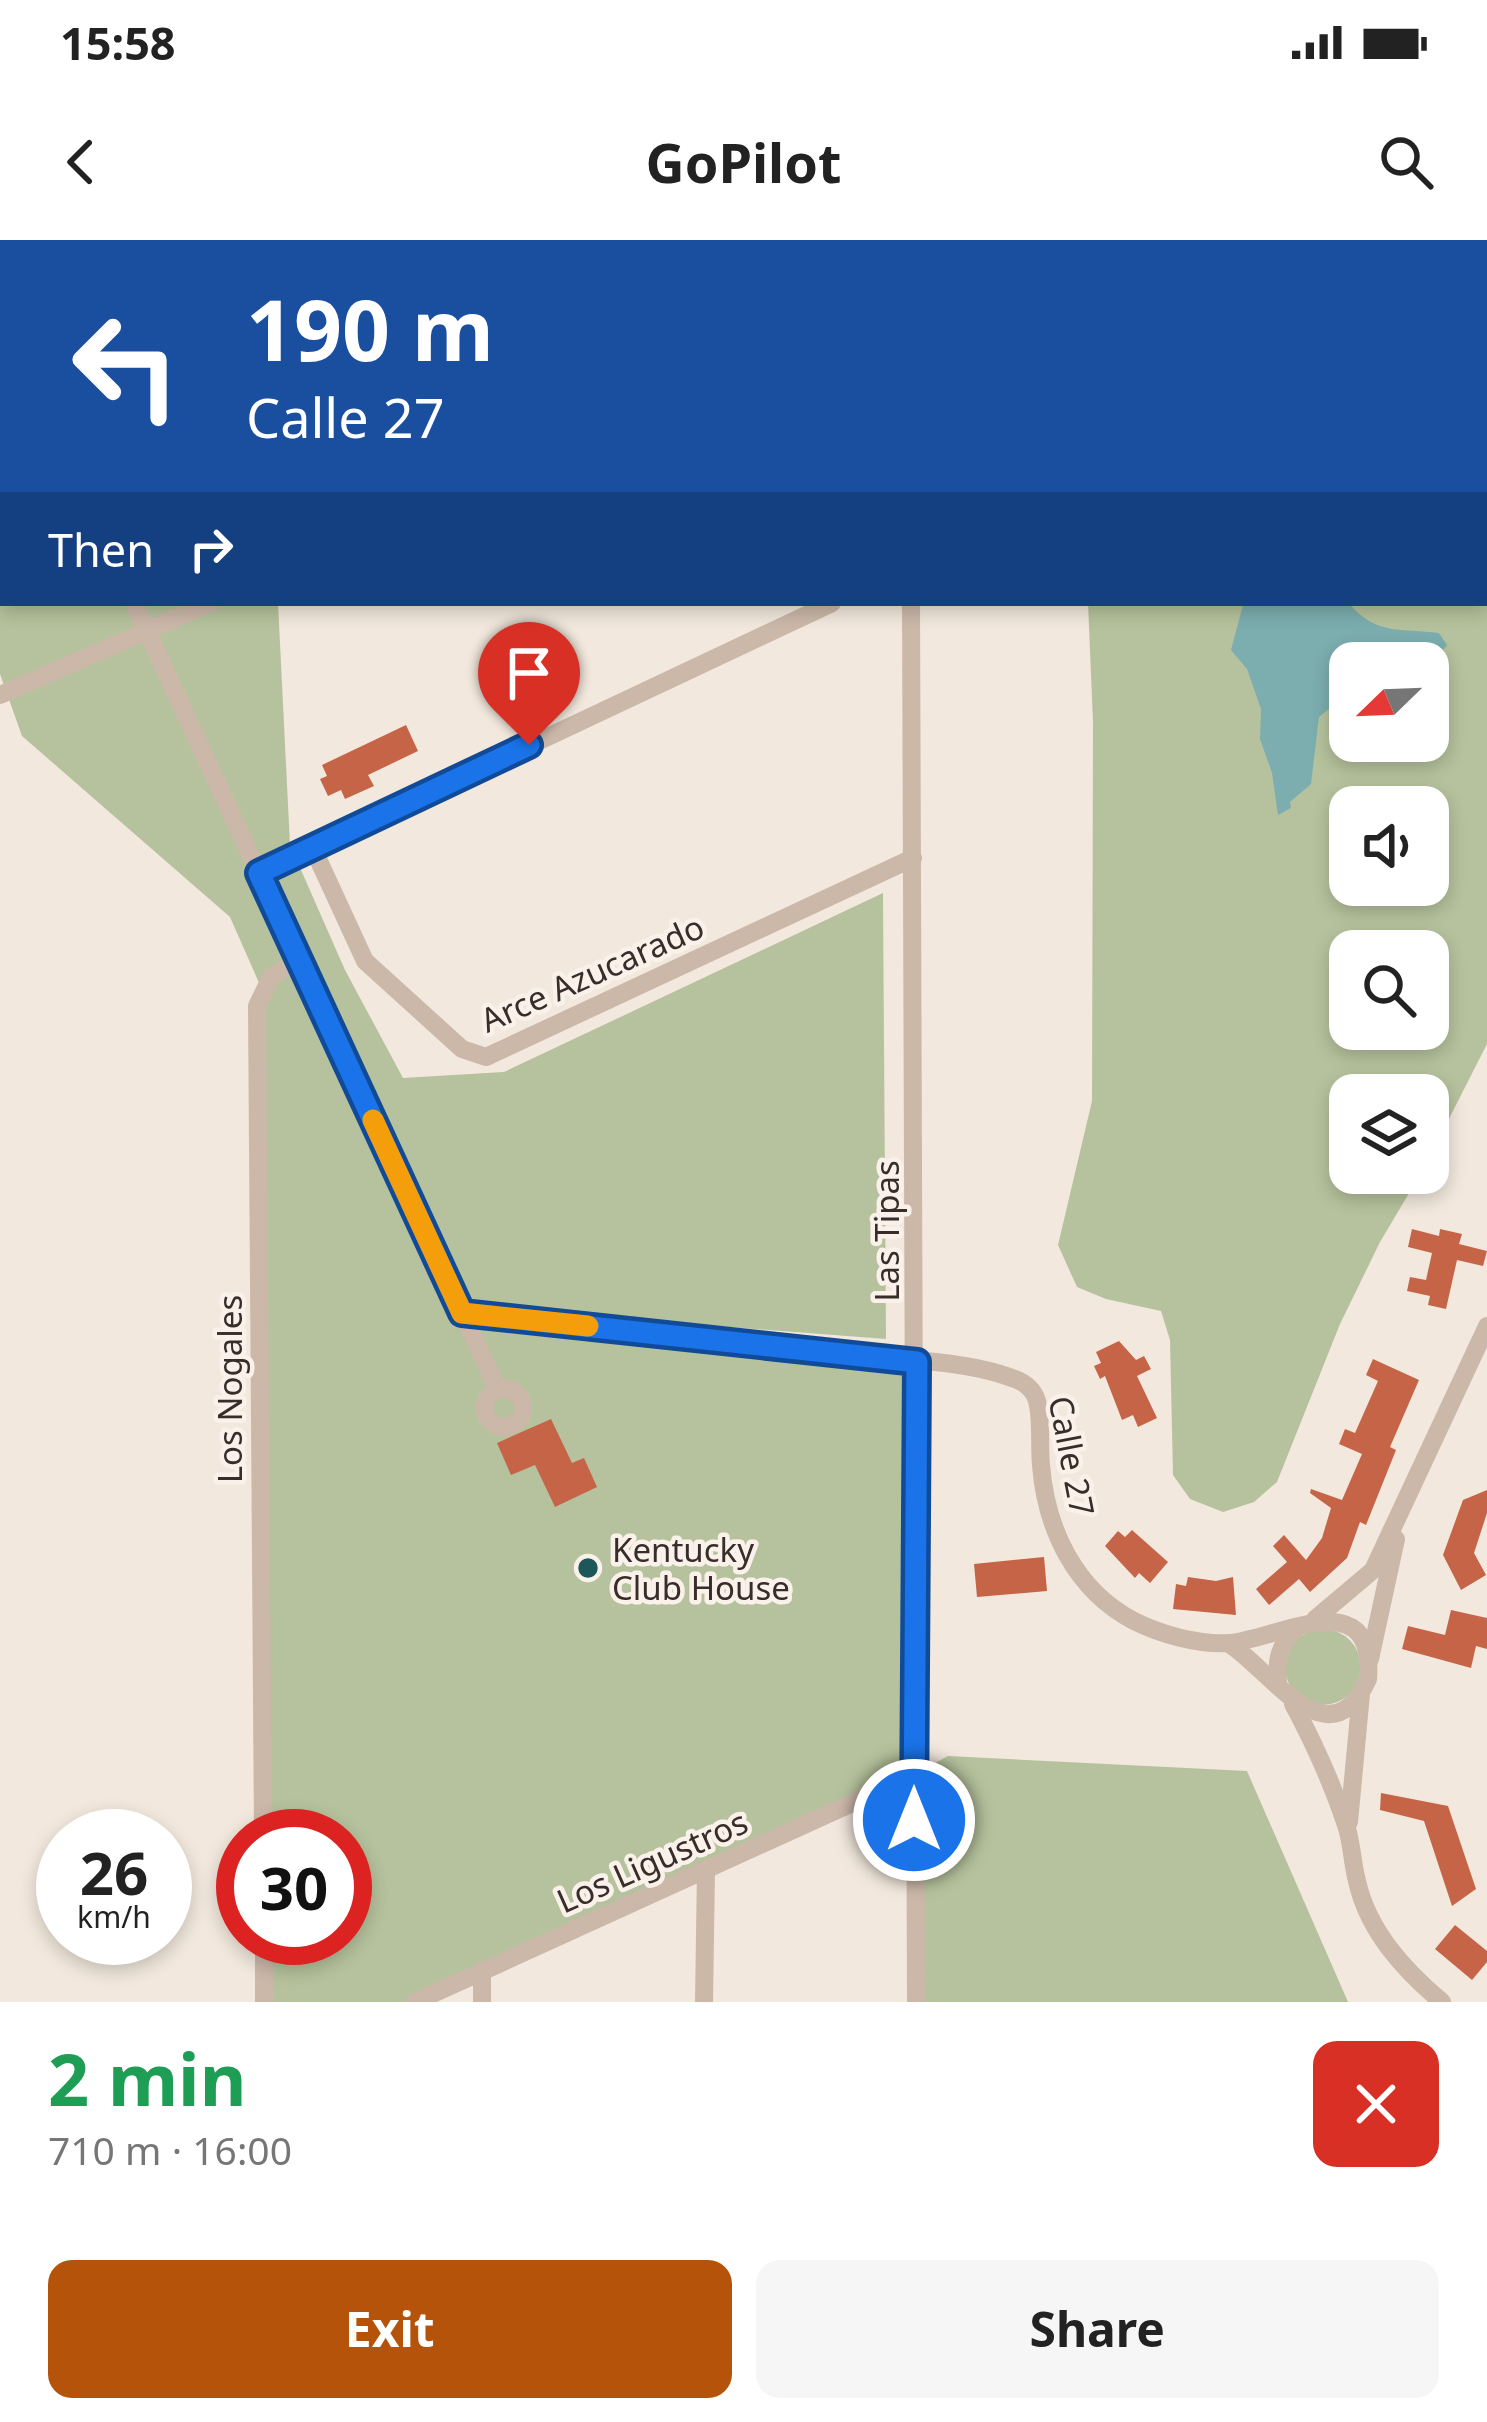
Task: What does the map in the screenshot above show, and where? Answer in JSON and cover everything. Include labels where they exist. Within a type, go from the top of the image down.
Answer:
[{"type":"street","points":[[135,606],[498,1390]]},
{"type":"street","points":[[0,695],[203,606]]},
{"type":"street","points":[[259,873],[826,606]]},
{"type":"street","name":"Las Tipas","points":[[911,606],[916,2002]]},
{"type":"street","name":"Arce Azucarado","points":[[312,846],[365,961],[462,1048],[486,1057],[913,858]]},
{"type":"street","name":"Los Nogales","points":[[263,1809],[256,1006],[272,976],[299,960]]},
{"type":"street","name":"Calle 27","points":[[462,1313],[917,1362],[1024,1382],[1038,1403],[1046,1507],[1080,1576],[1104,1601],[1134,1621],[1172,1637],[1228,1643],[1308,1621]]},
{"type":"street","points":[[1278,1684],[1276,1661],[1284,1640],[1373,1570],[1487,1326]]},
{"type":"street","points":[[1348,1833],[1361,1694],[1399,1522]]},
{"type":"street","points":[[1308,1621],[1346,1626],[1358,1635],[1370,1662]]},
{"type":"street","points":[[1228,1643],[1278,1684],[1293,1704],[1348,1833],[1358,1886],[1380,1938],[1442,2002]]},
{"type":"street","points":[[1293,1704],[1329,1714],[1348,1707],[1361,1694]]},
{"type":"street","name":"Los Ligustros","points":[[415,2002],[914,1775]]},
{"type":"street","points":[[704,2002],[706,1870]]},
{"type":"street","points":[[264,1965],[264,2002]]},
{"type":"street","points":[[482,1971],[482,2002]]},
{"type":"green space","points":[[0,606],[278,606],[290,845],[345,970],[403,1078],[504,1072],[883,893],[886,1339],[469,1307],[917,1362],[915,1774],[948,1756],[1247,1771],[1348,2002],[916,2002],[914,1776],[415,2002],[264,2002],[264,1965],[372,1965],[372,1809],[263,1809],[263,992],[230,917],[22,736],[0,674]]},
{"type":"green space","points":[[1088,606],[1487,606],[1487,1044],[1449,1119],[1449,1074],[1329,1074],[1329,1194],[1409,1194],[1340,1324],[1277,1482],[1254,1502],[1223,1512],[1190,1499],[1173,1475],[1170,1340],[1161,1311],[1077,1287],[1058,1245],[1092,1101],[1093,722]]},
{"type":"green space","points":[[1323,1629],[1350,1640],[1361,1667],[1350,1694],[1323,1705],[1296,1694],[1285,1667],[1296,1640]]},
{"type":"water","points":[[1243,606],[1352,606],[1379,626],[1439,633],[1445,642],[1329,642],[1329,709],[1319,717],[1311,784],[1290,802],[1291,808],[1278,815],[1272,773],[1260,739],[1261,709],[1247,669],[1231,650]]},
{"type":"building","points":[[406,725],[418,751],[368,775],[374,786],[345,799],[341,790],[328,796],[320,779],[327,776],[322,765]]},
{"type":"building","points":[[1412,1229],[1439,1236],[1440,1229],[1462,1234],[1459,1244],[1487,1251],[1483,1266],[1457,1260],[1446,1309],[1428,1305],[1430,1296],[1407,1291],[1410,1277],[1426,1280],[1432,1253],[1408,1247]]},
{"type":"building","points":[[1119,1341],[1136,1360],[1144,1356],[1151,1369],[1137,1376],[1157,1418],[1138,1427],[1133,1415],[1122,1420],[1105,1376],[1100,1379],[1094,1366],[1101,1363],[1096,1352]]},
{"type":"building","points":[[1373,1359],[1419,1380],[1390,1447],[1396,1450],[1366,1525],[1360,1522],[1347,1558],[1310,1592],[1299,1579],[1269,1605],[1256,1589],[1287,1562],[1273,1546],[1284,1535],[1306,1560],[1322,1538],[1331,1508],[1311,1489],[1342,1500],[1362,1454],[1339,1444],[1345,1429],[1355,1433],[1378,1381],[1366,1375]]},
{"type":"building","points":[[551,1419],[572,1463],[584,1458],[597,1487],[555,1507],[535,1465],[511,1475],[497,1443]]},
{"type":"building","points":[[1487,1490],[1487,1513],[1474,1553],[1486,1575],[1461,1590],[1443,1555],[1463,1500]]},
{"type":"building","points":[[1132,1530],[1168,1562],[1150,1583],[1139,1573],[1135,1578],[1105,1546],[1118,1531],[1125,1537]]},
{"type":"building","points":[[1044,1557],[1047,1591],[977,1597],[974,1564]]},
{"type":"building","points":[[1188,1577],[1216,1581],[1233,1577],[1236,1615],[1173,1609],[1176,1584],[1186,1586]]},
{"type":"building","points":[[1451,1610],[1487,1618],[1487,1649],[1476,1646],[1471,1668],[1402,1649],[1408,1626],[1445,1635]]},
{"type":"building","points":[[1381,1793],[1448,1806],[1476,1889],[1452,1906],[1424,1821],[1380,1810]]},
{"type":"building","points":[[1455,1925],[1487,1951],[1487,1962],[1472,1980],[1435,1949]]},
{"type":"slow traffic","points":[[373,1120],[462,1313],[588,1326]]},
{"type":"place","name":"Kentucky Club House","points":[[588,1568]]},
{"type":"route","points":[[529,745],[259,873],[462,1313],[917,1362],[914,1820]]}]
